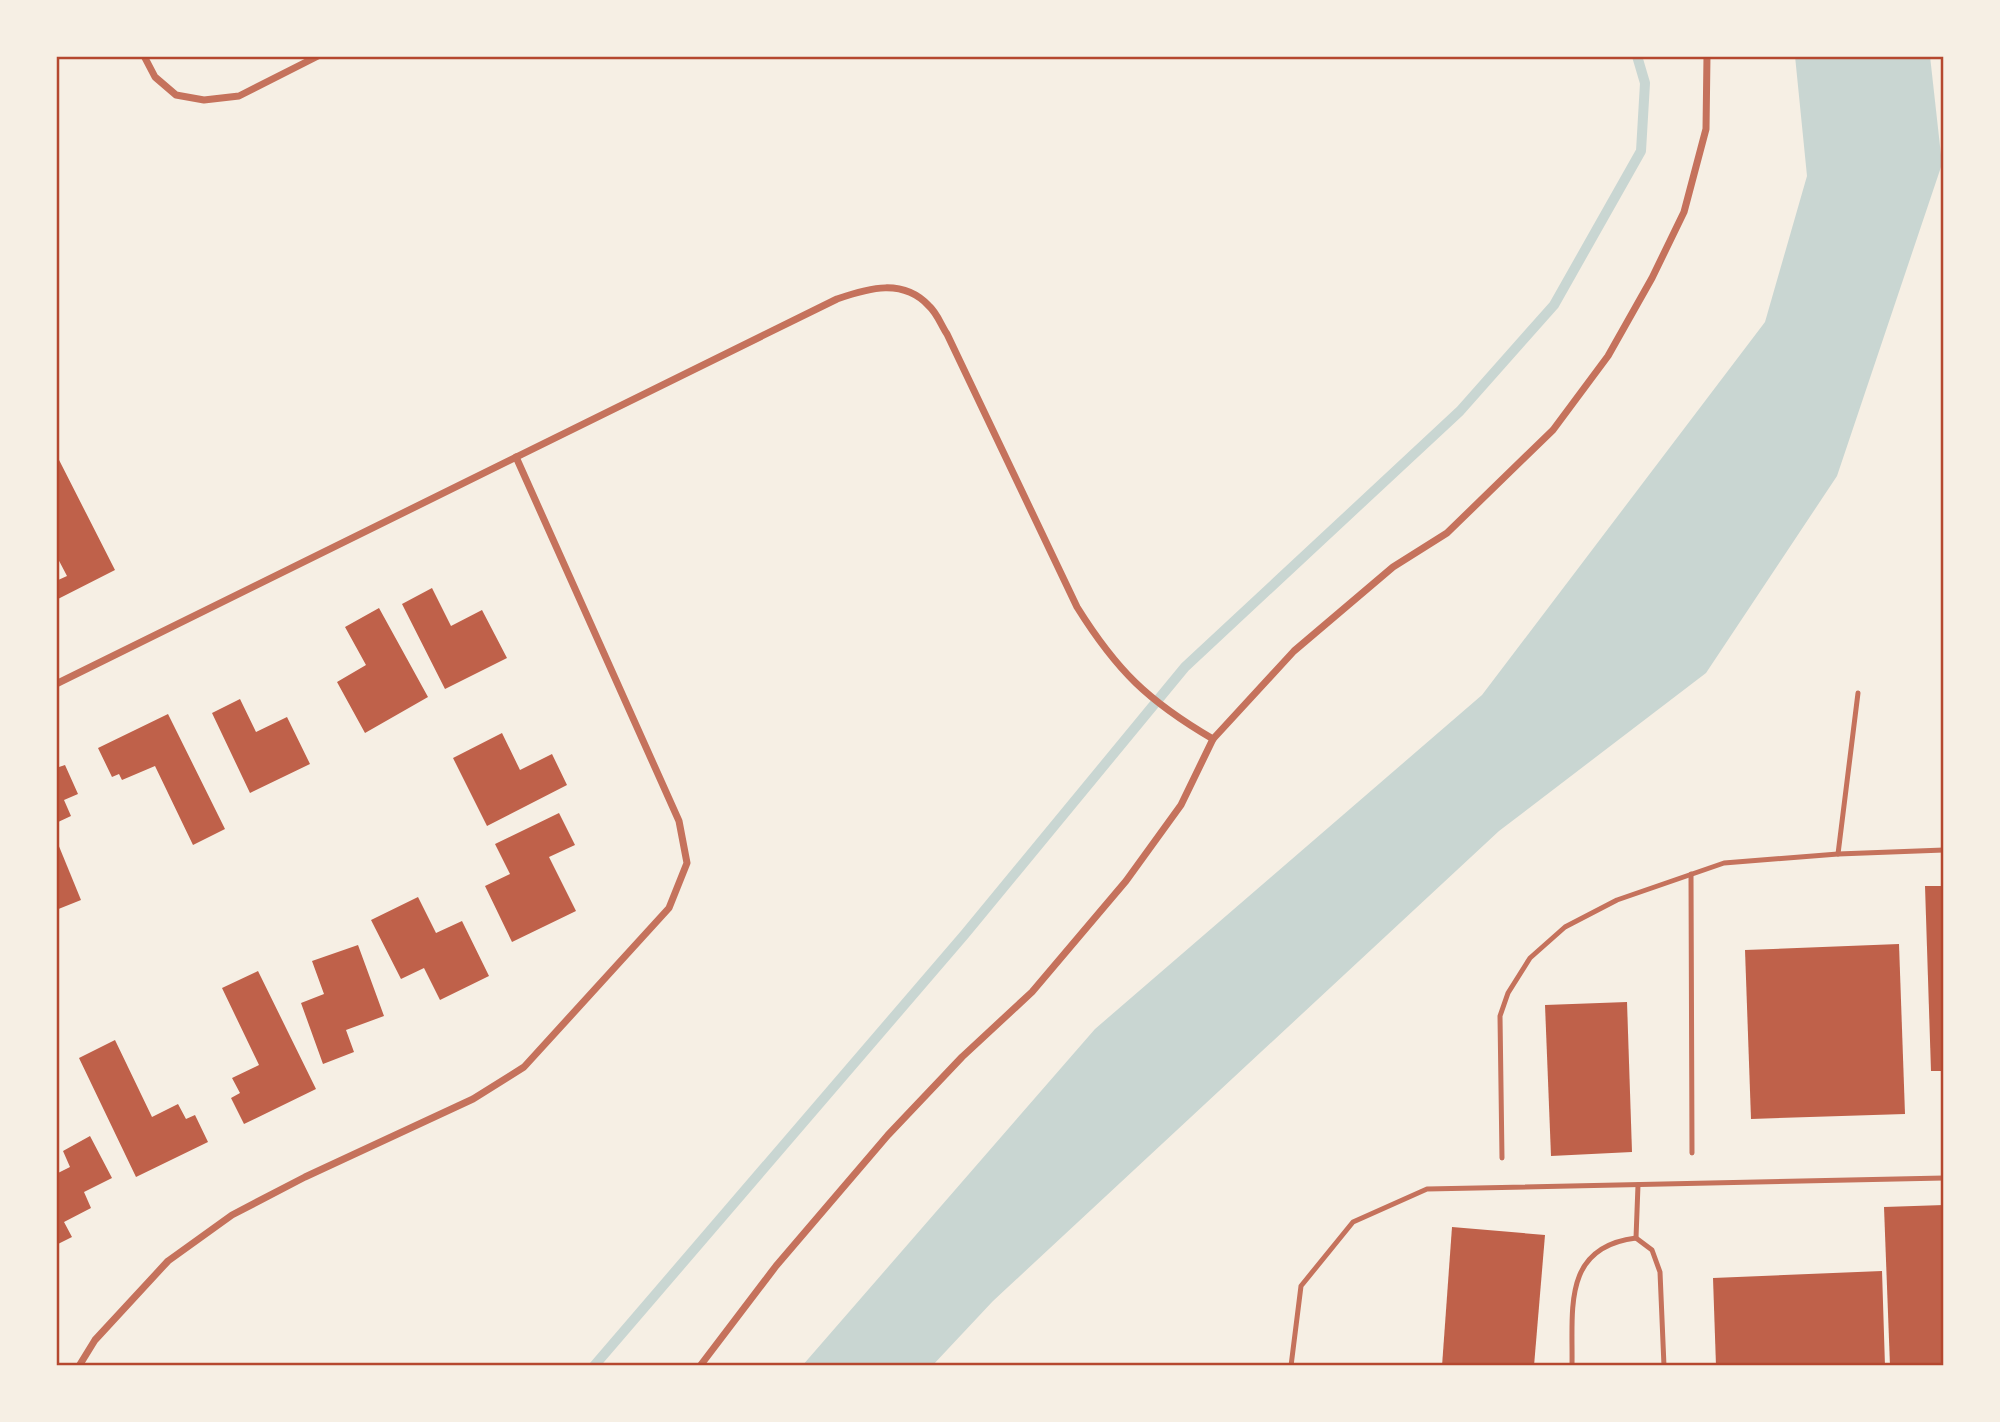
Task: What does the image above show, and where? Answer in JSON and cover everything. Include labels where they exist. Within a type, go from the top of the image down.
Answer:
[{"type":"street","points":[[144,56],[155,77],[176,95],[204,100],[239,96],[318,56]]},
{"type":"street","points":[[700,1366],[776,1266],[888,1135],[962,1057],[1032,992],[1126,881],[1181,805],[1213,739],[1294,652],[1393,567],[1447,533],[1553,430],[1608,356],[1652,278],[1684,212],[1706,129],[1707,56]]},
{"type":"street","points":[[56,684],[837,299],[869,289],[906,289],[930,306],[947,334],[1077,607],[1096,638],[1130,680],[1172,715],[1213,739]]},
{"type":"street","points":[[79,1366],[94,1340],[168,1261],[232,1215],[305,1177],[473,1099],[524,1067],[669,908],[687,863],[679,821],[516,457]]},
{"type":"lane","points":[[1838,854],[1858,693]]},
{"type":"lane","points":[[1502,1158],[1500,1016],[1508,993],[1530,958],[1565,927],[1617,900],[1724,863],[1838,854],[1944,850]]},
{"type":"lane","points":[[1692,874],[1692,1153]]},
{"type":"lane","points":[[1291,1366],[1301,1286],[1353,1222],[1427,1189],[1944,1178]]},
{"type":"lane","points":[[1636,1238],[1638,1185]]},
{"type":"lane","points":[[1572,1366],[1574,1286],[1592,1254],[1617,1240],[1636,1238],[1652,1250],[1660,1272],[1664,1366]]},
{"type":"shaded area","points":[[1795,56],[1930,56],[1942,164],[1837,476],[1706,673],[1499,831],[993,1301],[932,1366],[802,1366],[1095,1029],[1482,695],[1765,322],[1807,176]]},
{"type":"building","points":[[56,454],[115,570],[56,600],[56,581],[67,576],[56,555]]},
{"type":"building","points":[[432,588],[451,626],[482,610],[507,658],[445,689],[402,604]]},
{"type":"building","points":[[379,608],[428,697],[365,733],[337,682],[366,665],[345,627]]},
{"type":"building","points":[[240,699],[256,732],[287,717],[310,764],[250,793],[212,713]]},
{"type":"building","points":[[168,714],[225,829],[193,845],[155,766],[122,780],[119,774],[112,777],[98,748]]},
{"type":"building","points":[[502,733],[520,770],[552,754],[567,785],[487,826],[453,758]]},
{"type":"building","points":[[65,765],[78,794],[64,800],[71,816],[56,823],[56,768]]},
{"type":"building","points":[[559,813],[575,845],[549,857],[576,911],[512,942],[485,886],[510,874],[495,844]]},
{"type":"building","points":[[56,839],[81,900],[56,910]]},
{"type":"building","points":[[1925,886],[1944,886],[1944,1071],[1931,1071]]},
{"type":"building","points":[[418,897],[436,933],[462,921],[489,976],[440,1000],[424,968],[401,979],[371,920]]},
{"type":"building","points":[[1899,944],[1905,1114],[1751,1119],[1745,950]]},
{"type":"building","points":[[358,945],[384,1016],[346,1030],[354,1052],[323,1064],[301,1003],[324,994],[312,961]]},
{"type":"building","points":[[258,971],[316,1089],[244,1124],[231,1098],[240,1093],[232,1078],[259,1065],[222,988]]},
{"type":"building","points":[[1627,1002],[1632,1152],[1551,1156],[1545,1005]]},
{"type":"building","points":[[115,1040],[152,1117],[178,1104],[186,1119],[195,1115],[208,1142],[136,1177],[79,1058]]},
{"type":"building","points":[[90,1136],[112,1178],[84,1192],[91,1208],[64,1222],[72,1237],[56,1245],[56,1174],[70,1167],[63,1151]]},
{"type":"building","points":[[1944,1205],[1944,1366],[1890,1366],[1884,1207]]},
{"type":"building","points":[[1452,1227],[1545,1235],[1534,1366],[1442,1366]]},
{"type":"building","points":[[1882,1271],[1885,1366],[1716,1366],[1713,1278]]},
{"type":"waterway","points":[[594,1366],[965,934],[1185,667],[1460,411],[1554,305],[1641,151],[1645,83],[1637,56]]}]
